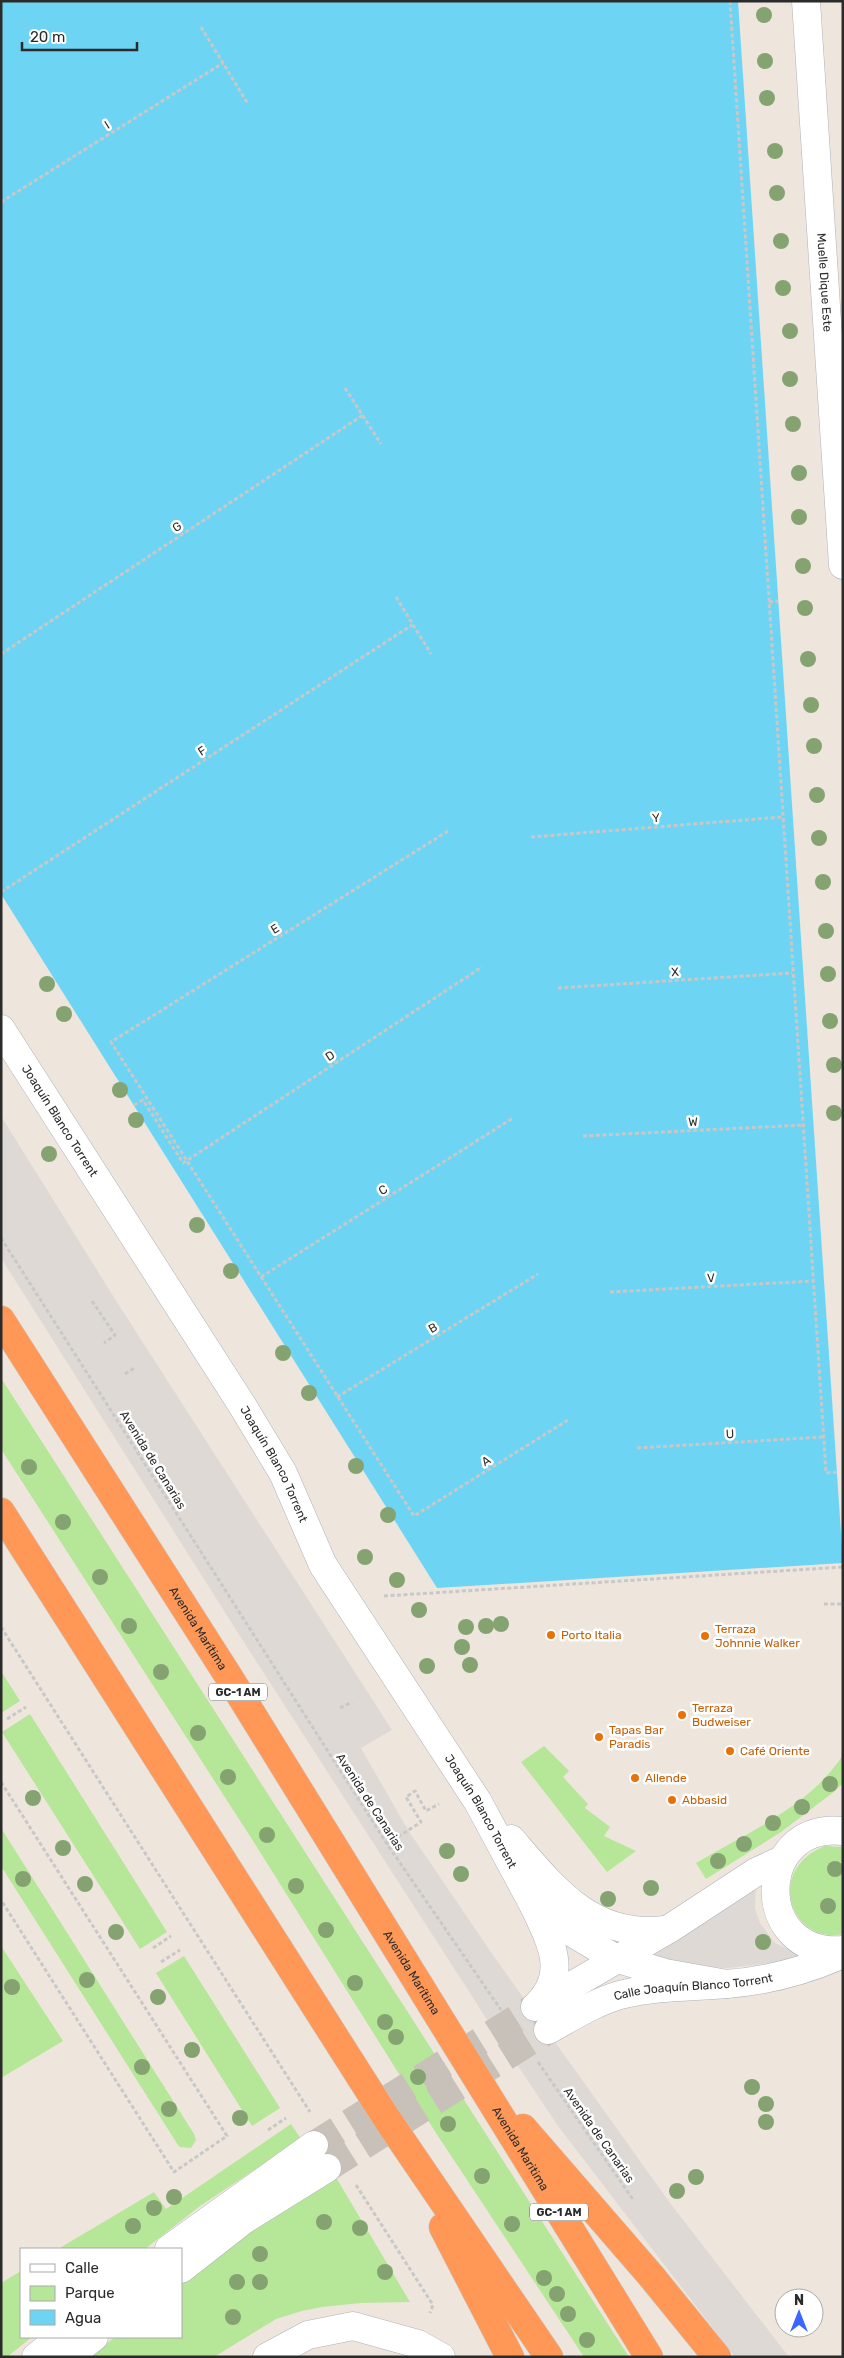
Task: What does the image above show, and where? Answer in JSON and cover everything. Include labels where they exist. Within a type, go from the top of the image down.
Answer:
[{"type":"highway","name":"Avenida Marítima","points":[[1,1320],[229,1677],[469,2067]]},
{"type":"highway","points":[[1,1512],[387,2119],[550,2357]]},
{"type":"highway","name":"Avenida Maritima","points":[[469,2067],[649,2357]]},
{"type":"highway","points":[[469,2067],[652,2277],[717,2357]]},
{"type":"highway","points":[[387,2119],[510,2357]]},
{"type":"street","name":"Muelle Dique Este","points":[[806,1],[843,565]]},
{"type":"street","name":"Joaquín Blanco Torrent","points":[[1,1029],[283,1473],[323,1565],[473,1795],[534,1906],[553,1951],[553,1984],[548,1993],[541,2018]]},
{"type":"street","points":[[473,1795],[548,1881],[574,1907],[594,1918],[632,1931],[669,1929]]},
{"type":"street","name":"Calle Joaquín Blanco Torrent","points":[[839,1825],[812,1834],[794,1844],[782,1860],[775,1878],[774,1897],[779,1915],[790,1931],[804,1943],[822,1950],[843,1952]]},
{"type":"street","name":"Calle Joaquín Blanco Torrent","points":[[541,2018],[615,1958],[669,1929],[756,1872],[782,1860]]},
{"type":"street","name":"Joaquín Blanco Torrent","points":[[534,1906],[552,1921],[615,1958],[665,1973],[727,1984]]},
{"type":"street","name":"Calle Joaquín Blanco Torrent","points":[[541,2018],[617,1996],[663,1987],[727,1984],[775,1978],[816,1966],[843,1952]]},
{"type":"street","points":[[171,2248],[321,2157],[182,2268]]},
{"type":"street","points":[[267,2357],[308,2335],[353,2326],[418,2344],[441,2357]]},
{"type":"street","points":[[36,2357],[60,2338]]},
{"type":"street","points":[[68,2357],[93,2338]]},
{"type":"path","points":[[730,1],[826,1473],[836,1472]]},
{"type":"path","points":[[201,27],[248,104]]},
{"type":"path","name":"I","points":[[1,202],[223,63]]},
{"type":"path","points":[[345,388],[381,444]]},
{"type":"path","name":"G","points":[[1,654],[363,415]]},
{"type":"path","points":[[396,597],[431,654]]},
{"type":"path","points":[[769,602],[778,601]]},
{"type":"path","name":"F","points":[[1,892],[412,625]]},
{"type":"path","name":"Y","points":[[531,837],[782,817]]},
{"type":"path","name":"E","points":[[187,1160],[111,1042],[448,831]]},
{"type":"path","name":"D","points":[[187,1160],[482,967]]},
{"type":"path","name":"X","points":[[558,988],[792,973]]},
{"type":"path","points":[[134,1105],[142,1100],[183,1163],[187,1160],[338,1397]]},
{"type":"path","name":"C","points":[[261,1277],[513,1118]]},
{"type":"path","name":"W","points":[[583,1136],[804,1125]]},
{"type":"path","name":"Avenida de Canarias","points":[[1,1238],[387,1844],[504,2014]]},
{"type":"path","name":"B","points":[[338,1397],[538,1274]]},
{"type":"path","name":"V","points":[[610,1292],[813,1281]]},
{"type":"path","points":[[92,1301],[115,1335],[104,1343]]},
{"type":"path","points":[[125,1374],[136,1367]]},
{"type":"path","name":"A","points":[[338,1397],[414,1516],[568,1420]]},
{"type":"path","name":"U","points":[[637,1448],[824,1437]]},
{"type":"path","points":[[344,1599],[843,1567]]},
{"type":"path","points":[[824,1604],[843,1604]]},
{"type":"path","points":[[1,1627],[311,2114]]},
{"type":"path","points":[[340,1708],[352,1702]]},
{"type":"path","points":[[7,1719],[26,1707]]},
{"type":"path","points":[[1,1782],[227,2136],[174,2172],[1,1900]]},
{"type":"path","points":[[387,1844],[421,1822],[406,1796],[415,1792],[426,1811],[473,1795]]},
{"type":"path","points":[[153,1948],[171,1936]]},
{"type":"path","points":[[161,1962],[180,1950]]},
{"type":"path","name":"Avenida de Canarias","points":[[532,2054],[639,2208]]},
{"type":"path","points":[[268,2130],[286,2118]]},
{"type":"path","points":[[353,2180],[433,2305],[418,2344]]},
{"type":"green space","points":[[1,1378],[629,2357],[584,2357],[436,2133],[255,1844],[1,1449]]},
{"type":"green space","points":[[1,1671],[20,1701],[1,1713]]},
{"type":"green space","points":[[30,1714],[167,1932],[140,1949],[2,1732]]},
{"type":"green space","points":[[544,1746],[569,1771],[563,1777],[588,1804],[585,1808],[610,1827],[604,1836],[636,1851],[607,1872],[521,1762]]},
{"type":"green space","points":[[843,1755],[843,1783],[835,1791],[781,1832],[706,1879],[696,1863],[756,1829],[795,1804],[829,1773]]},
{"type":"green space","points":[[1,1828],[194,2134],[196,2140],[191,2148],[178,2145],[1,1866]]},
{"type":"green space","points":[[825,1846],[843,1847],[843,1934],[825,1934],[810,1928],[798,1917],[792,1903],[790,1887],[795,1871],[806,1857]]},
{"type":"green space","points":[[1,1946],[63,2041],[1,2078]]},
{"type":"green space","points":[[184,1956],[280,2108],[252,2126],[156,1973]]},
{"type":"green space","points":[[291,2124],[301,2139],[200,2206],[146,2248],[60,2248],[154,2192],[166,2209]]},
{"type":"green space","points":[[334,2174],[410,2302],[361,2303],[302,2311],[276,2319],[214,2357],[90,2357],[114,2338],[182,2338],[182,2281],[231,2242]]},
{"type":"green space","points":[[20,2272],[20,2338],[31,2338],[7,2357],[1,2357],[1,2283]]},
{"type":"shaded area","points":[[1,1116],[115,1299],[392,1730],[361,1748],[408,1830],[495,1958],[670,2203],[789,2357],[735,2357],[558,2126],[486,2018],[245,1644],[1,1258]]},
{"type":"shaded area","points":[[756,1881],[755,1909],[760,1923],[775,1943],[800,1955],[790,1960],[728,1968],[700,1967],[640,1955]]},
{"type":"water","points":[[1,1],[738,1],[843,1563],[437,1588],[1,894]]},
{"type":"tunnel","points":[[314,2145],[535,2007]]},
{"type":"tunnel","points":[[327,2168],[548,2030]]},
{"type":"place","name":"Porto Italia","points":[[551,1635]]},
{"type":"place","name":"Terraza Johnnie Walker","points":[[705,1636]]},
{"type":"place","name":"Terraza Budweiser","points":[[682,1715]]},
{"type":"place","name":"Tapas Bar Paradis","points":[[599,1737]]},
{"type":"place","name":"Café Oriente","points":[[730,1751]]},
{"type":"place","name":"Allende","points":[[635,1778]]},
{"type":"place","name":"Abbasid","points":[[672,1800]]}]
